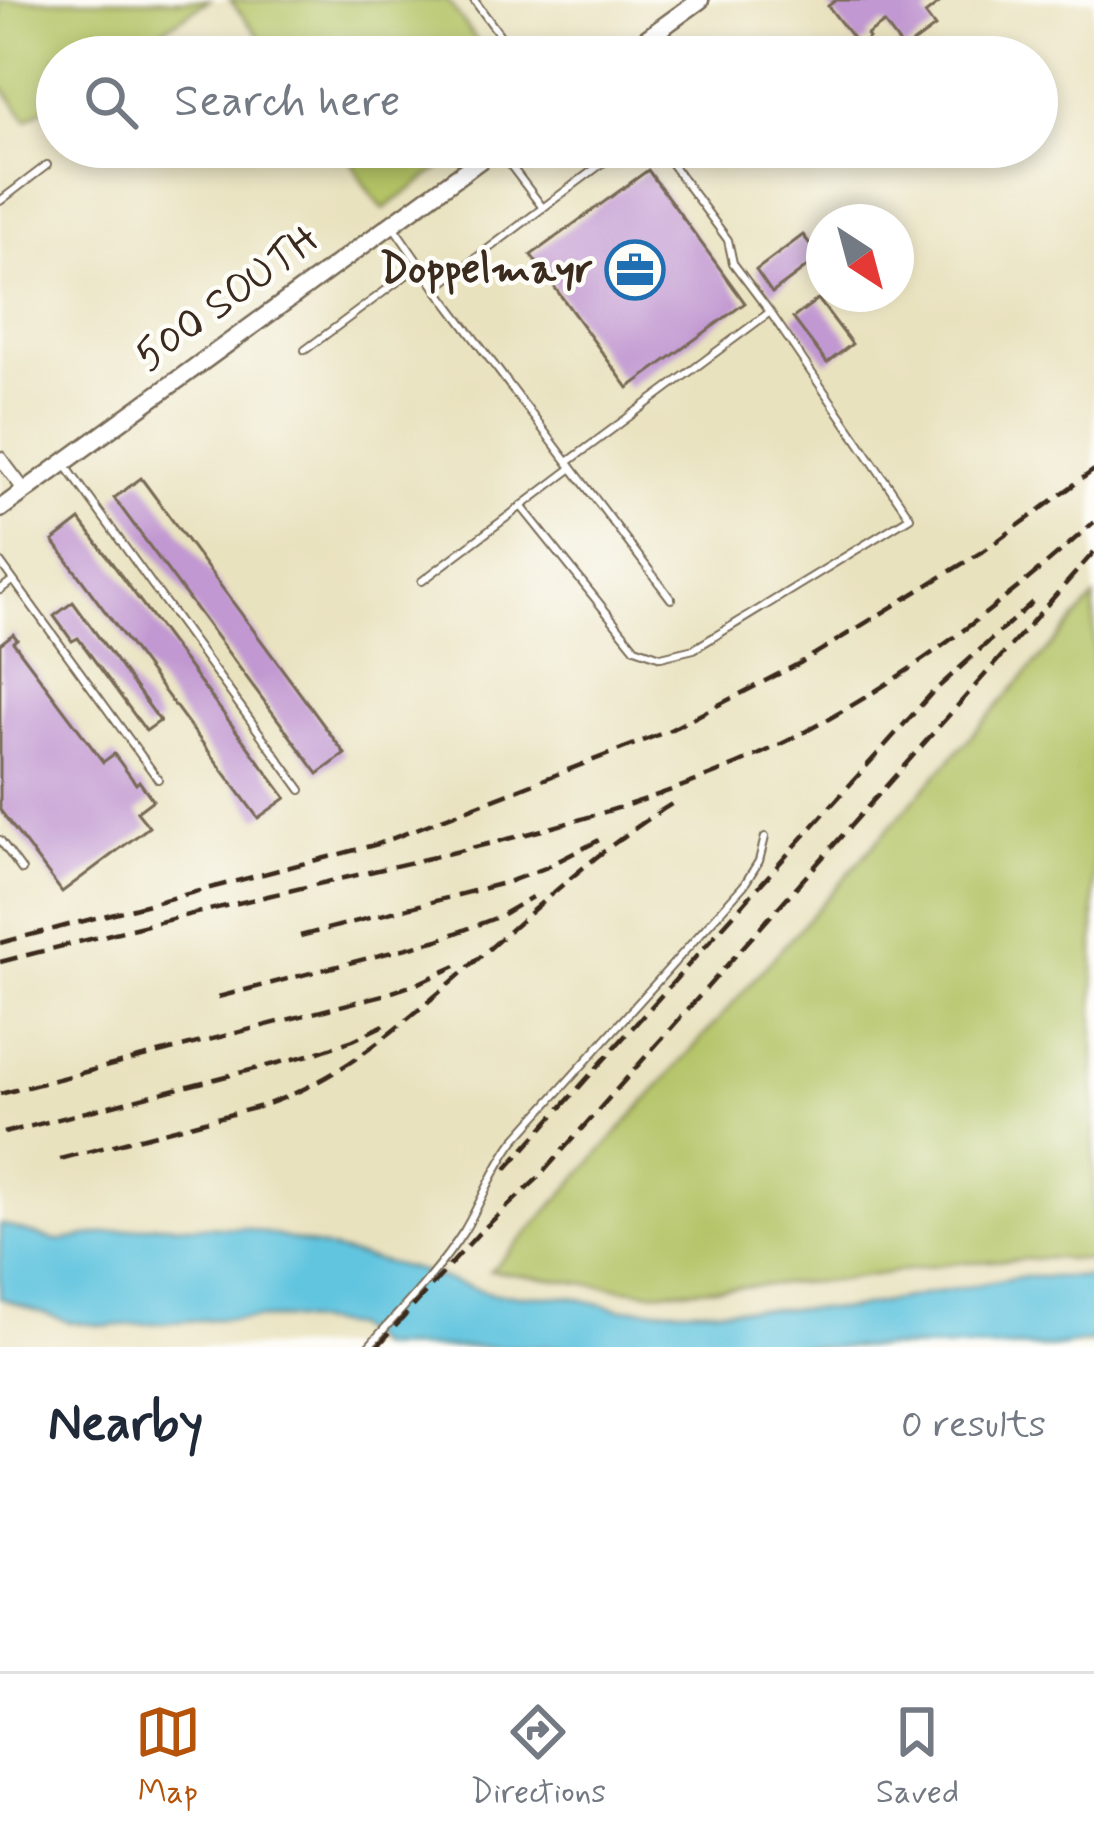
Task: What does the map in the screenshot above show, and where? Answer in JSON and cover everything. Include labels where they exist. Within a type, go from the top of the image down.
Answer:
[{"type":"street","points":[[650,36],[700,0]]},
{"type":"street","name":"500 SOUTH","points":[[0,509],[468,168]]},
{"type":"street","points":[[0,458],[25,491]]},
{"type":"lane","points":[[474,0],[501,36]]},
{"type":"lane","points":[[0,201],[43,168]]},
{"type":"lane","points":[[513,168],[543,208]]},
{"type":"lane","points":[[436,288],[596,168]]},
{"type":"lane","points":[[520,506],[635,648],[661,657],[694,649],[910,517],[733,263],[728,240],[675,168]]},
{"type":"lane","points":[[392,224],[671,598]]},
{"type":"lane","points":[[305,350],[420,265]]},
{"type":"lane","points":[[422,581],[770,312]]},
{"type":"lane","points":[[64,463],[301,790]]},
{"type":"lane","points":[[0,562],[158,779]]},
{"type":"lane","points":[[0,590],[13,580]]},
{"type":"lane","points":[[370,1345],[466,1226],[502,1157],[744,885],[759,861],[765,837]]},
{"type":"lane","points":[[0,840],[22,870]]},
{"type":"green space","points":[[0,0],[209,0],[153,36],[36,36],[36,114],[27,120],[0,83]]},
{"type":"green space","points":[[230,0],[447,0],[474,36],[258,36]]},
{"type":"green space","points":[[356,168],[440,168],[384,209]]},
{"type":"green space","points":[[1094,598],[1094,1260],[955,1263],[834,1281],[647,1292],[490,1271],[528,1233]]},
{"type":"water","points":[[0,1224],[57,1241],[156,1225],[245,1228],[413,1269],[492,1294],[571,1297],[620,1309],[848,1309],[1019,1277],[1094,1277],[1094,1341],[1052,1347],[378,1347],[351,1326],[283,1318],[107,1326],[69,1322],[0,1298]]},
{"type":"building","points":[[836,0],[943,0],[925,14],[935,27],[923,36],[894,36],[884,23],[868,36],[851,36],[828,6]]},
{"type":"building","points":[[648,170],[745,303],[628,388],[531,255]]},
{"type":"building","points":[[803,235],[806,239],[806,268],[772,293],[756,270]]},
{"type":"building","points":[[806,308],[806,312],[828,312],[852,344],[827,363],[793,318]]},
{"type":"building","points":[[141,478],[345,754],[318,774],[114,498]]},
{"type":"building","points":[[80,520],[286,798],[258,818],[53,541]]},
{"type":"building","points":[[73,602],[160,721],[146,731],[78,638],[72,641],[54,616]]},
{"type":"building","points":[[13,634],[17,639],[13,642],[103,762],[114,754],[153,800],[137,812],[149,827],[62,892],[0,810],[0,644]]},
{"type":"railway","points":[[0,943],[378,844],[668,731],[800,663],[985,550],[1094,470]]},
{"type":"railway","points":[[0,962],[520,836],[625,806],[727,769],[820,724],[903,673],[1020,586],[1094,522]]},
{"type":"railway","points":[[377,1347],[478,1234],[537,1179],[1094,552]]},
{"type":"railway","points":[[506,1169],[931,694],[1038,597]]},
{"type":"railway","points":[[60,1159],[255,1108],[334,1072],[403,1023],[588,864],[678,800]]},
{"type":"railway","points":[[300,936],[508,882],[605,837]]},
{"type":"railway","points":[[218,997],[438,940],[498,917],[532,897]]},
{"type":"railway","points":[[0,1094],[383,995],[456,966]]},
{"type":"railway","points":[[4,1133],[313,1054],[384,1025]]},
{"type":"place","name":"Doppelmayr","points":[[635,270]]}]
